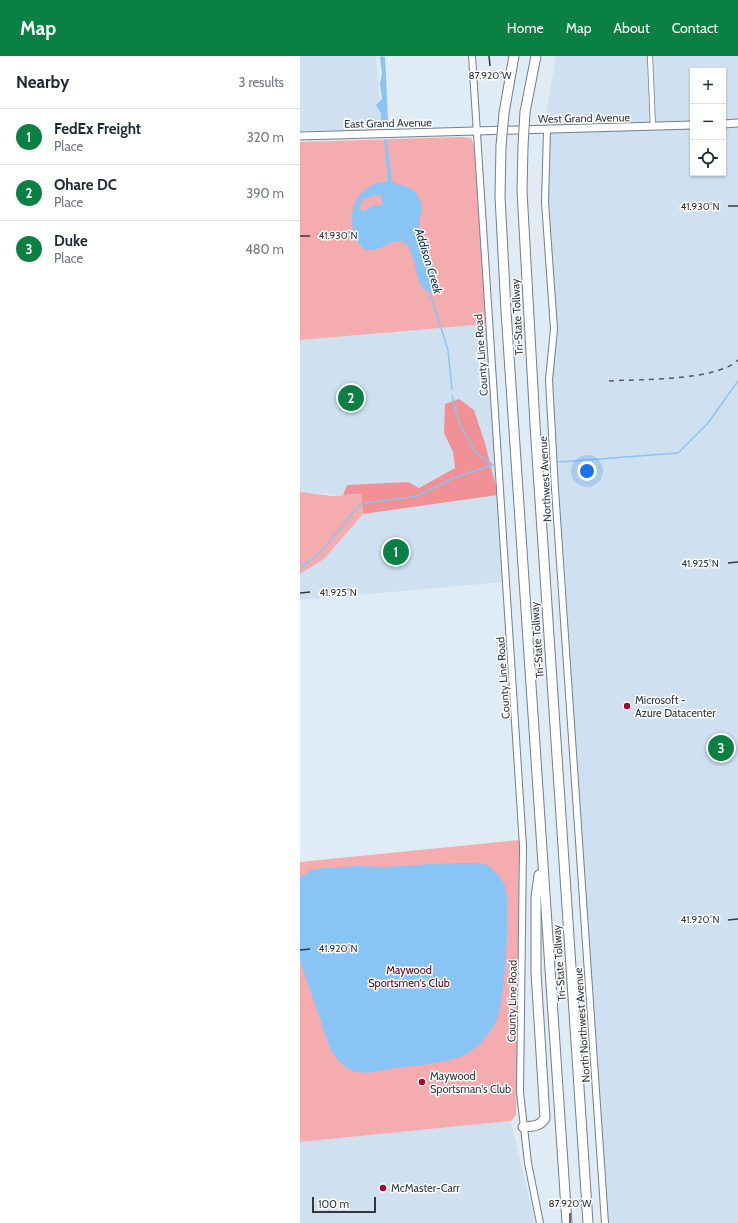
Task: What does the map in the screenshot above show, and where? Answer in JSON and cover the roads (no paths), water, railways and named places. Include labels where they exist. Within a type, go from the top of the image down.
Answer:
[{"type":"highway","name":"Tri-State Tollway","points":[[514,56],[504,113],[501,146],[500,196],[506,311],[567,1223]]},
{"type":"highway","name":"Tri-State Tollway","points":[[536,56],[525,112],[522,191],[534,410],[588,1223]]},
{"type":"highway","points":[[523,1127],[538,1125],[542,1123],[545,1118],[536,972],[536,897],[542,860]]},
{"type":"main road","points":[[726,124],[738,123]]},
{"type":"main road","name":"West Grand Avenue","points":[[476,131],[690,125]]},
{"type":"main road","name":"East Grand Avenue","points":[[300,136],[476,131]]},
{"type":"street","name":"County Line Road","points":[[472,56],[523,839],[523,979],[520,1092],[528,1164],[540,1223]]},
{"type":"street","points":[[650,56],[653,127]]},
{"type":"street","name":"Northwest Avenue","points":[[547,130],[545,202],[554,328],[549,380],[555,489],[579,827]]},
{"type":"street","name":"North Northwest Avenue","points":[[579,827],[605,1223]]},
{"type":"water","points":[[380,56],[385,57],[388,120],[385,126],[381,124],[381,113],[376,105],[382,99],[380,84],[382,74]]},
{"type":"water","points":[[384,140],[387,140],[392,182],[411,188],[421,201],[420,229],[433,265],[434,281],[432,291],[426,291],[419,281],[412,254],[404,242],[395,241],[370,250],[364,249],[355,236],[352,212],[358,198],[372,185],[388,181]],"holes":[[[381,195],[383,204],[372,206],[364,211],[359,209],[363,199]]]},
{"type":"water","name":"Maywood Sportsmen's Club","points":[[468,863],[487,865],[498,874],[505,886],[507,896],[506,954],[502,995],[496,1021],[489,1033],[478,1045],[471,1051],[456,1058],[446,1061],[374,1072],[359,1072],[352,1070],[345,1067],[331,1051],[300,961],[300,878],[311,870],[324,868],[359,866],[387,867]]},
{"type":"waterway","name":"Addison Creek","points":[[429,290],[448,350],[452,389]]},
{"type":"waterway","name":"Addison Creek","points":[[559,462],[678,453],[708,423],[738,381]]},
{"type":"waterway","name":"Addison Creek","points":[[452,396],[460,425],[476,453],[493,465]]},
{"type":"waterway","points":[[300,567],[310,561],[326,546],[361,504],[417,496],[456,477],[493,465]]},
{"type":"railway","points":[[609,381],[677,378],[696,375],[713,372],[728,367],[738,360]]},
{"type":"place","name":"Ohare DC","points":[[351,398]]},
{"type":"place","name":"FedEx Freight","points":[[396,552]]},
{"type":"place","name":"Microsoft - Azure Datacenter","points":[[627,706]]},
{"type":"place","name":"Duke","points":[[721,748]]},
{"type":"place","name":"Maywood Sportsman's Club","points":[[422,1082]]},
{"type":"place","name":"McMaster-Carr","points":[[383,1188]]}]
